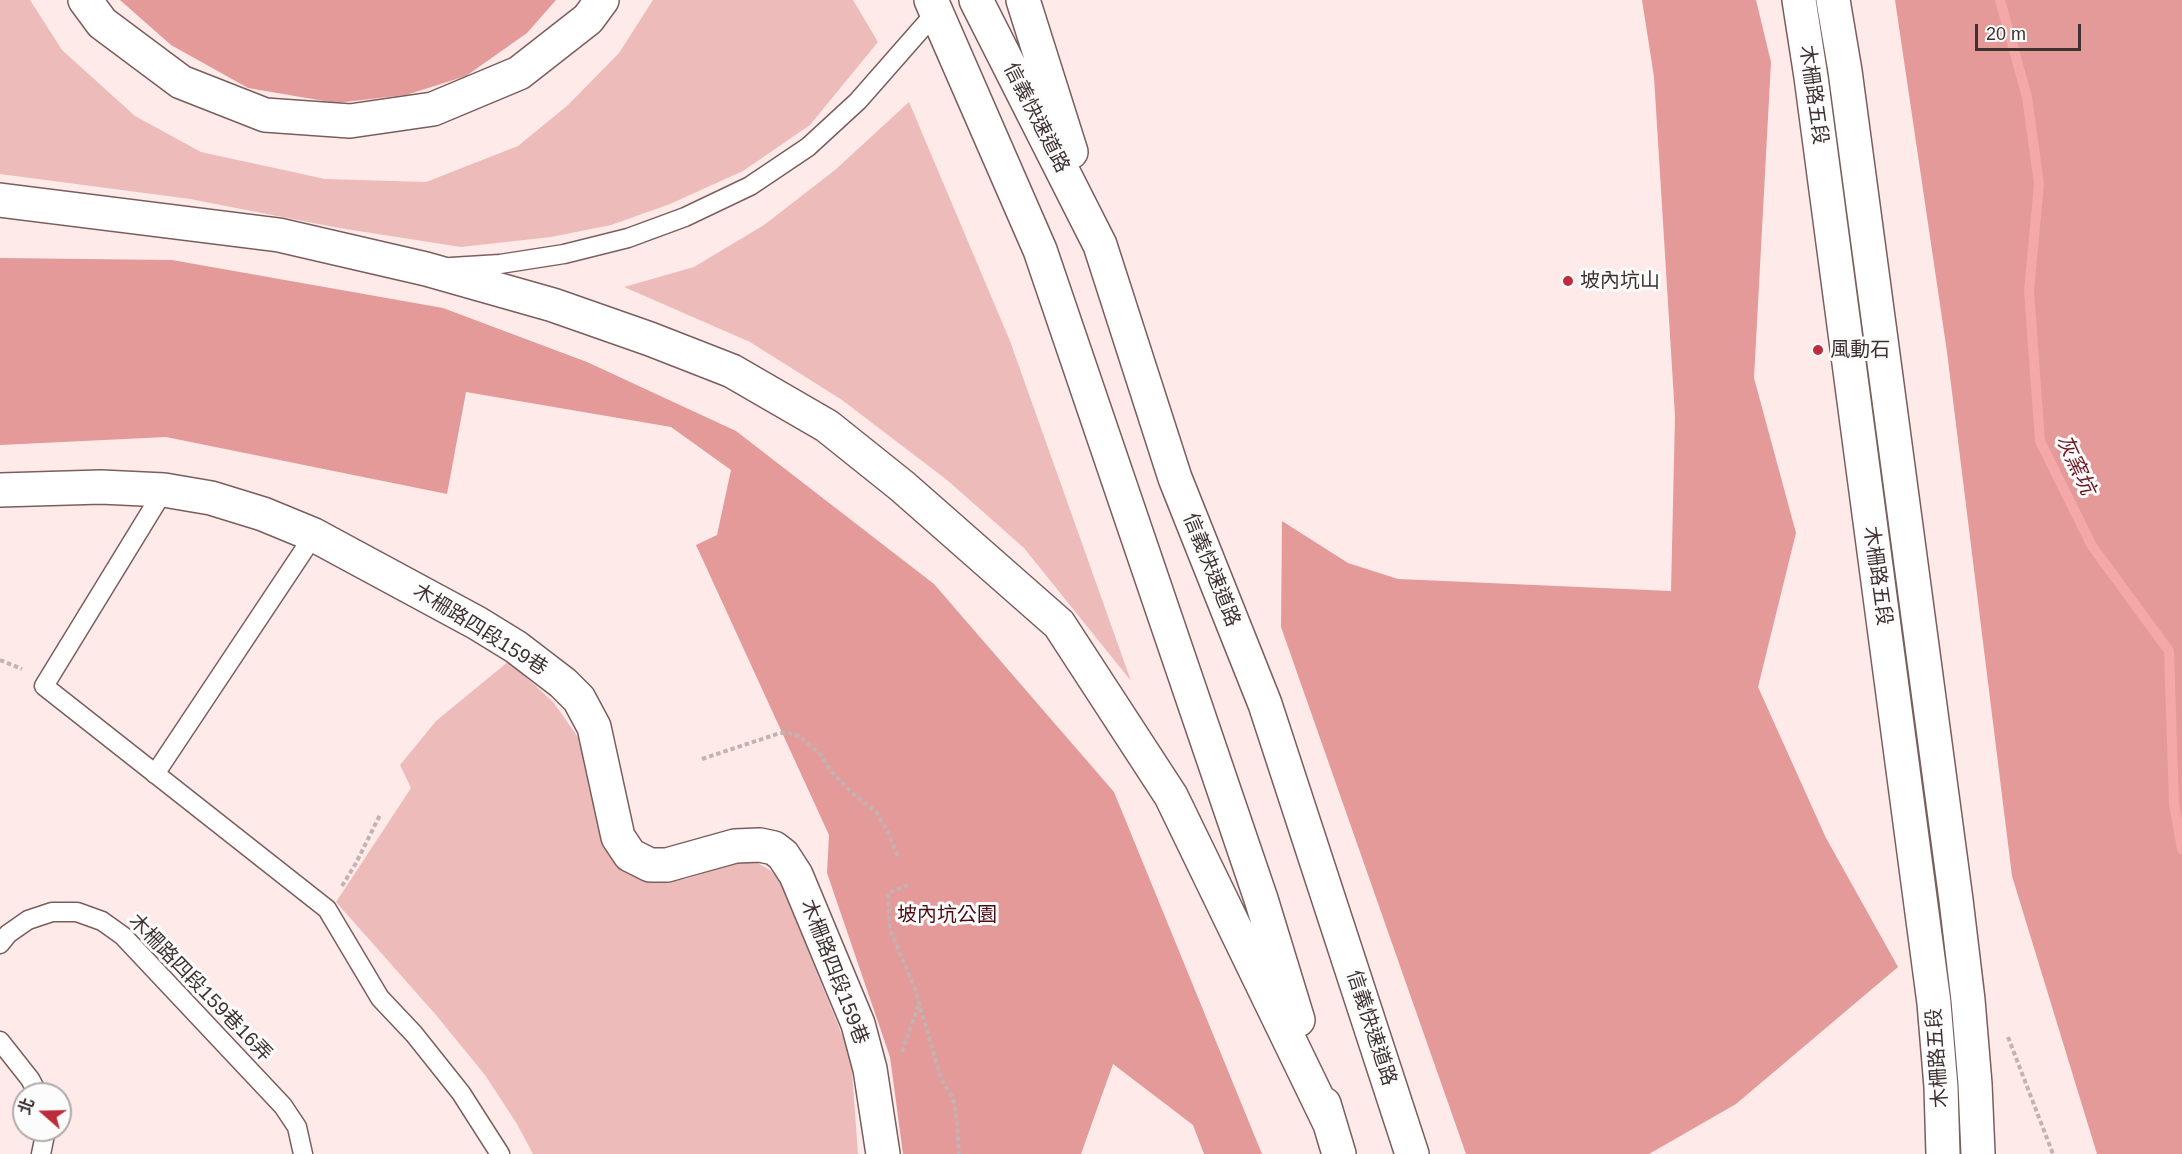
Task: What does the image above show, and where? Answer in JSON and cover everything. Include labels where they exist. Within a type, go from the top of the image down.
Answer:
[{"type":"main road","points":[[85,0],[102,23],[181,82],[265,115],[350,122],[433,109],[519,73],[588,19],[602,0]]},
{"type":"main road","name":"信義快速道路","points":[[976,0],[1100,245],[1175,478],[1264,704],[1412,1154]]},
{"type":"main road","points":[[1023,0],[1100,245]]},
{"type":"main road","name":"木柵路五段","points":[[1799,0],[1813,89],[1934,1003],[1941,1087],[1943,1154]]},
{"type":"main road","name":"木柵路五段","points":[[1833,0],[1847,83],[1956,900],[1976,1084],[1978,1154]]},
{"type":"main road","points":[[934,6],[1040,250],[1261,899],[1335,1139]]},
{"type":"main road","points":[[0,200],[279,235],[426,269],[553,305],[732,371],[827,426],[902,486],[1059,624],[1171,796],[1335,1139]]},
{"type":"main road","name":"木柵路四段159巷","points":[[0,490],[101,487],[164,490],[211,498],[263,514],[314,535],[477,623],[516,647],[563,682],[579,699],[594,727],[618,837],[630,855],[650,865],[667,865],[735,846],[760,845],[774,848],[783,855],[796,875],[858,1024],[870,1069],[883,1154]]},
{"type":"lane","points":[[426,269],[500,264],[564,254],[628,238],[686,217],[750,186],[808,147],[858,101],[900,56],[934,6]]},
{"type":"lane","points":[[164,490],[44,686],[327,909],[380,998],[414,1034],[461,1093],[500,1154]]},
{"type":"lane","points":[[155,774],[314,535]]},
{"type":"lane","name":"木柵路四段159巷16弄","points":[[0,944],[8,934],[28,920],[52,912],[77,912],[102,921],[123,936],[283,1106],[297,1127],[303,1154]]},
{"type":"lane","points":[[0,1041],[32,1082]]},
{"type":"path","points":[[702,759],[780,733],[789,732],[799,736],[820,754],[831,771],[850,790],[876,812],[889,834],[898,858]]},
{"type":"path","points":[[327,909],[356,863],[380,815]]},
{"type":"path","points":[[908,885],[888,893],[890,930],[914,986],[941,1079],[953,1098],[959,1154]]},
{"type":"path","points":[[901,1054],[918,1005]]},
{"type":"shaded area","points":[[0,0],[30,0],[62,50],[135,116],[201,152],[325,179],[426,182],[518,146],[568,105],[619,53],[653,0],[853,0],[878,42],[810,125],[743,171],[670,204],[611,225],[551,237],[461,247],[339,228],[190,199],[0,174]]},
{"type":"shaded area","points":[[909,102],[1010,341],[1131,681],[1024,548],[947,480],[842,400],[750,342],[624,287],[694,267],[764,225],[835,170]]},
{"type":"shaded area","points":[[509,661],[554,703],[584,746],[604,846],[624,871],[658,883],[686,879],[751,859],[771,871],[779,879],[851,1057],[858,1154],[533,1154],[517,1124],[485,1075],[436,1015],[336,902],[411,788],[400,765],[436,721]]},
{"type":"green space","points":[[120,0],[556,0],[527,33],[466,76],[406,95],[336,103],[248,88],[171,45]]},
{"type":"green space","points":[[1642,0],[1756,0],[1771,62],[1754,378],[1796,533],[1758,687],[1826,838],[1898,967],[1736,1104],[1649,1154],[1466,1154],[1281,627],[1282,521],[1348,563],[1398,579],[1671,591],[1675,416],[1654,77]]},
{"type":"green space","points":[[1895,0],[2182,0],[2182,1154],[2097,1154],[2012,876],[1947,352]]},
{"type":"green space","name":"坡內坑公園","points":[[0,258],[172,260],[443,308],[587,362],[736,431],[934,584],[1114,792],[1262,1154],[1204,1154],[1193,1125],[1113,1064],[1081,1154],[903,1154],[890,1057],[827,873],[829,835],[696,545],[717,535],[731,470],[671,427],[466,392],[447,494],[166,437],[0,445]]},
{"type":"waterway","name":"灰窯坑","points":[[2000,0],[2027,97],[2039,184],[2029,291],[2040,441],[2092,546],[2169,651],[2174,804],[2182,849]]},
{"type":"place","name":"坡內坑山","points":[[1568,281]]},
{"type":"place","name":"風動石","points":[[1818,350]]}]
